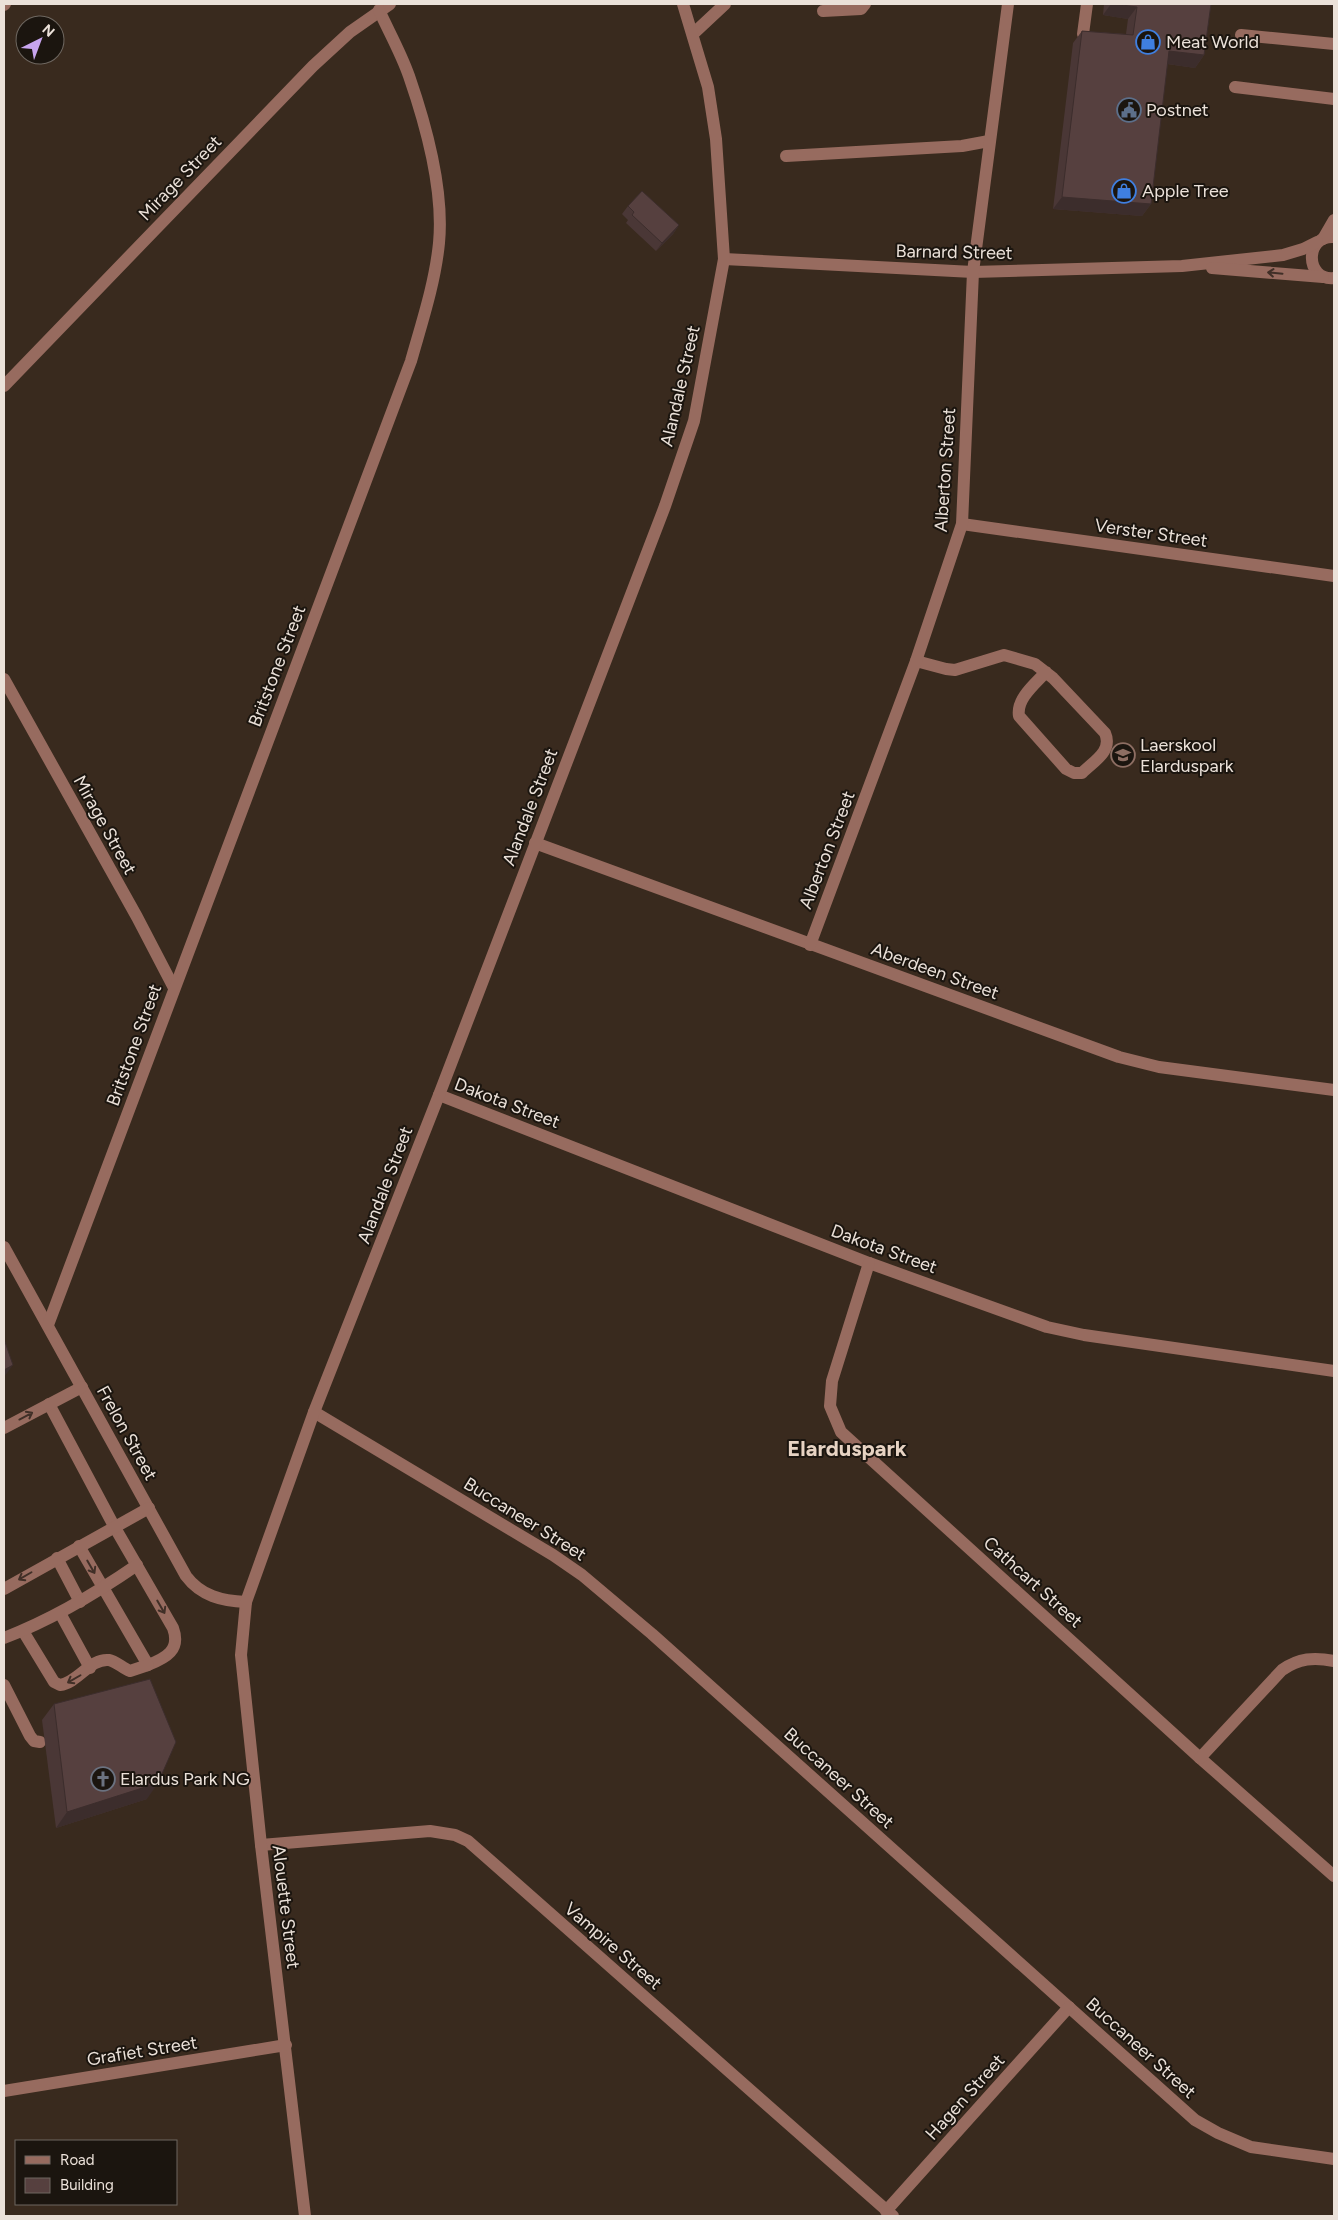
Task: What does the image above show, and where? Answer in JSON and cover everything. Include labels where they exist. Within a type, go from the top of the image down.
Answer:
[{"type":"street","name":"Alandale Street","points":[[246,1602],[314,1412],[439,1095],[534,843],[665,506],[694,421],[724,259],[716,140],[708,88],[694,33],[683,4]]},
{"type":"street","points":[[694,33],[725,4]]},
{"type":"street","points":[[823,12],[861,8],[865,4]]},
{"type":"street","name":"Alberton Street","points":[[810,945],[916,661],[962,524],[973,272],[1008,4]]},
{"type":"street","points":[[1083,34],[1087,4]]},
{"type":"street","name":"Mirage Street","points":[[4,386],[313,66],[350,32],[385,7]]},
{"type":"street","name":"Britstone Street","points":[[48,1325],[411,361],[435,275],[439,240],[439,204],[433,168],[421,116],[385,7]]},
{"type":"street","points":[[1241,35],[1334,44]]},
{"type":"street","points":[[1235,87],[1334,99]]},
{"type":"street","points":[[786,156],[962,146],[989,142]]},
{"type":"street","points":[[1325,239],[1334,220]]},
{"type":"street","name":"Barnard Street","points":[[724,259],[973,272],[1182,266],[1283,255],[1303,249],[1325,239]]},
{"type":"street","name":"Barnard Street","points":[[1325,239],[1313,248],[1311,261],[1317,273],[1329,278]]},
{"type":"street","name":"Barnard Street","points":[[1182,266],[1329,278]]},
{"type":"street","name":"Verster Street","points":[[962,524],[1334,576]]},
{"type":"street","points":[[916,661],[955,670],[1004,655],[1035,664],[1046,672],[1105,733],[1108,740],[1107,748],[1082,772],[1074,773],[1066,769],[1019,716],[1018,709],[1021,701],[1046,672]]},
{"type":"street","name":"Mirage Street","points":[[4,680],[137,917],[174,988]]},
{"type":"street","name":"Aberdeen Street","points":[[534,843],[810,945],[1141,1063],[1334,1090]]},
{"type":"street","name":"Dakota Street","points":[[439,1095],[869,1263],[1066,1332],[1334,1371]]},
{"type":"street","name":"Frelon Street","points":[[4,1247],[193,1585],[225,1601],[246,1602]]},
{"type":"street","name":"Cathcart Street","points":[[869,1263],[832,1381],[830,1406],[841,1432],[1200,1758],[1334,1876]]},
{"type":"street","points":[[4,1428],[82,1387]]},
{"type":"street","points":[[22,1631],[54,1682],[64,1684],[77,1678],[102,1661],[110,1660],[130,1672],[148,1666],[174,1651],[176,1635],[114,1526],[49,1404]]},
{"type":"street","name":"Buccaneer Street","points":[[314,1412],[553,1554],[582,1575],[652,1634],[1196,2120],[1218,2133],[1251,2147],[1334,2159]]},
{"type":"street","points":[[4,1588],[149,1508]]},
{"type":"street","points":[[79,1546],[148,1666]]},
{"type":"street","points":[[57,1558],[80,1602]]},
{"type":"street","points":[[4,1638],[60,1613],[103,1589],[137,1565]]},
{"type":"street","name":"Alouette Street","points":[[246,1602],[241,1655],[261,1845],[306,2216]]},
{"type":"street","points":[[60,1613],[90,1668]]},
{"type":"street","points":[[1200,1758],[1282,1670],[1293,1662],[1317,1658],[1334,1661]]},
{"type":"street","points":[[4,1685],[30,1736],[34,1741],[40,1742]]},
{"type":"street","name":"Vampire Street","points":[[261,1845],[430,1831],[455,1835],[468,1840],[890,2214]]},
{"type":"street","name":"Hagen Street","points":[[890,2214],[1069,2007]]},
{"type":"street","name":"Grafiet Street","points":[[4,2091],[286,2045]]},
{"type":"building","points":[[1115,4],[1211,4],[1204,55],[1169,51],[1151,204],[1062,197],[1082,31],[1133,35],[1137,7]]},
{"type":"building","points":[[642,191],[679,225],[662,243],[632,215],[634,212],[628,206]]},
{"type":"building","points":[[4,1339],[13,1365],[4,1370]]},
{"type":"building","name":"Elardus Park NG","points":[[150,1679],[176,1742],[158,1783],[67,1812],[54,1704]]},
{"type":"place","name":"Meat World","points":[[1148,42]]},
{"type":"place","name":"Postnet","points":[[1129,110]]},
{"type":"place","name":"Apple Tree","points":[[1124,191]]},
{"type":"place","name":"Laerskool Elarduspark","points":[[1123,755]]},
{"type":"place","name":"Elardus Park NG","points":[[103,1779]]},
{"type":"district","name":"Elarduspark","points":[[847,1448]]}]
